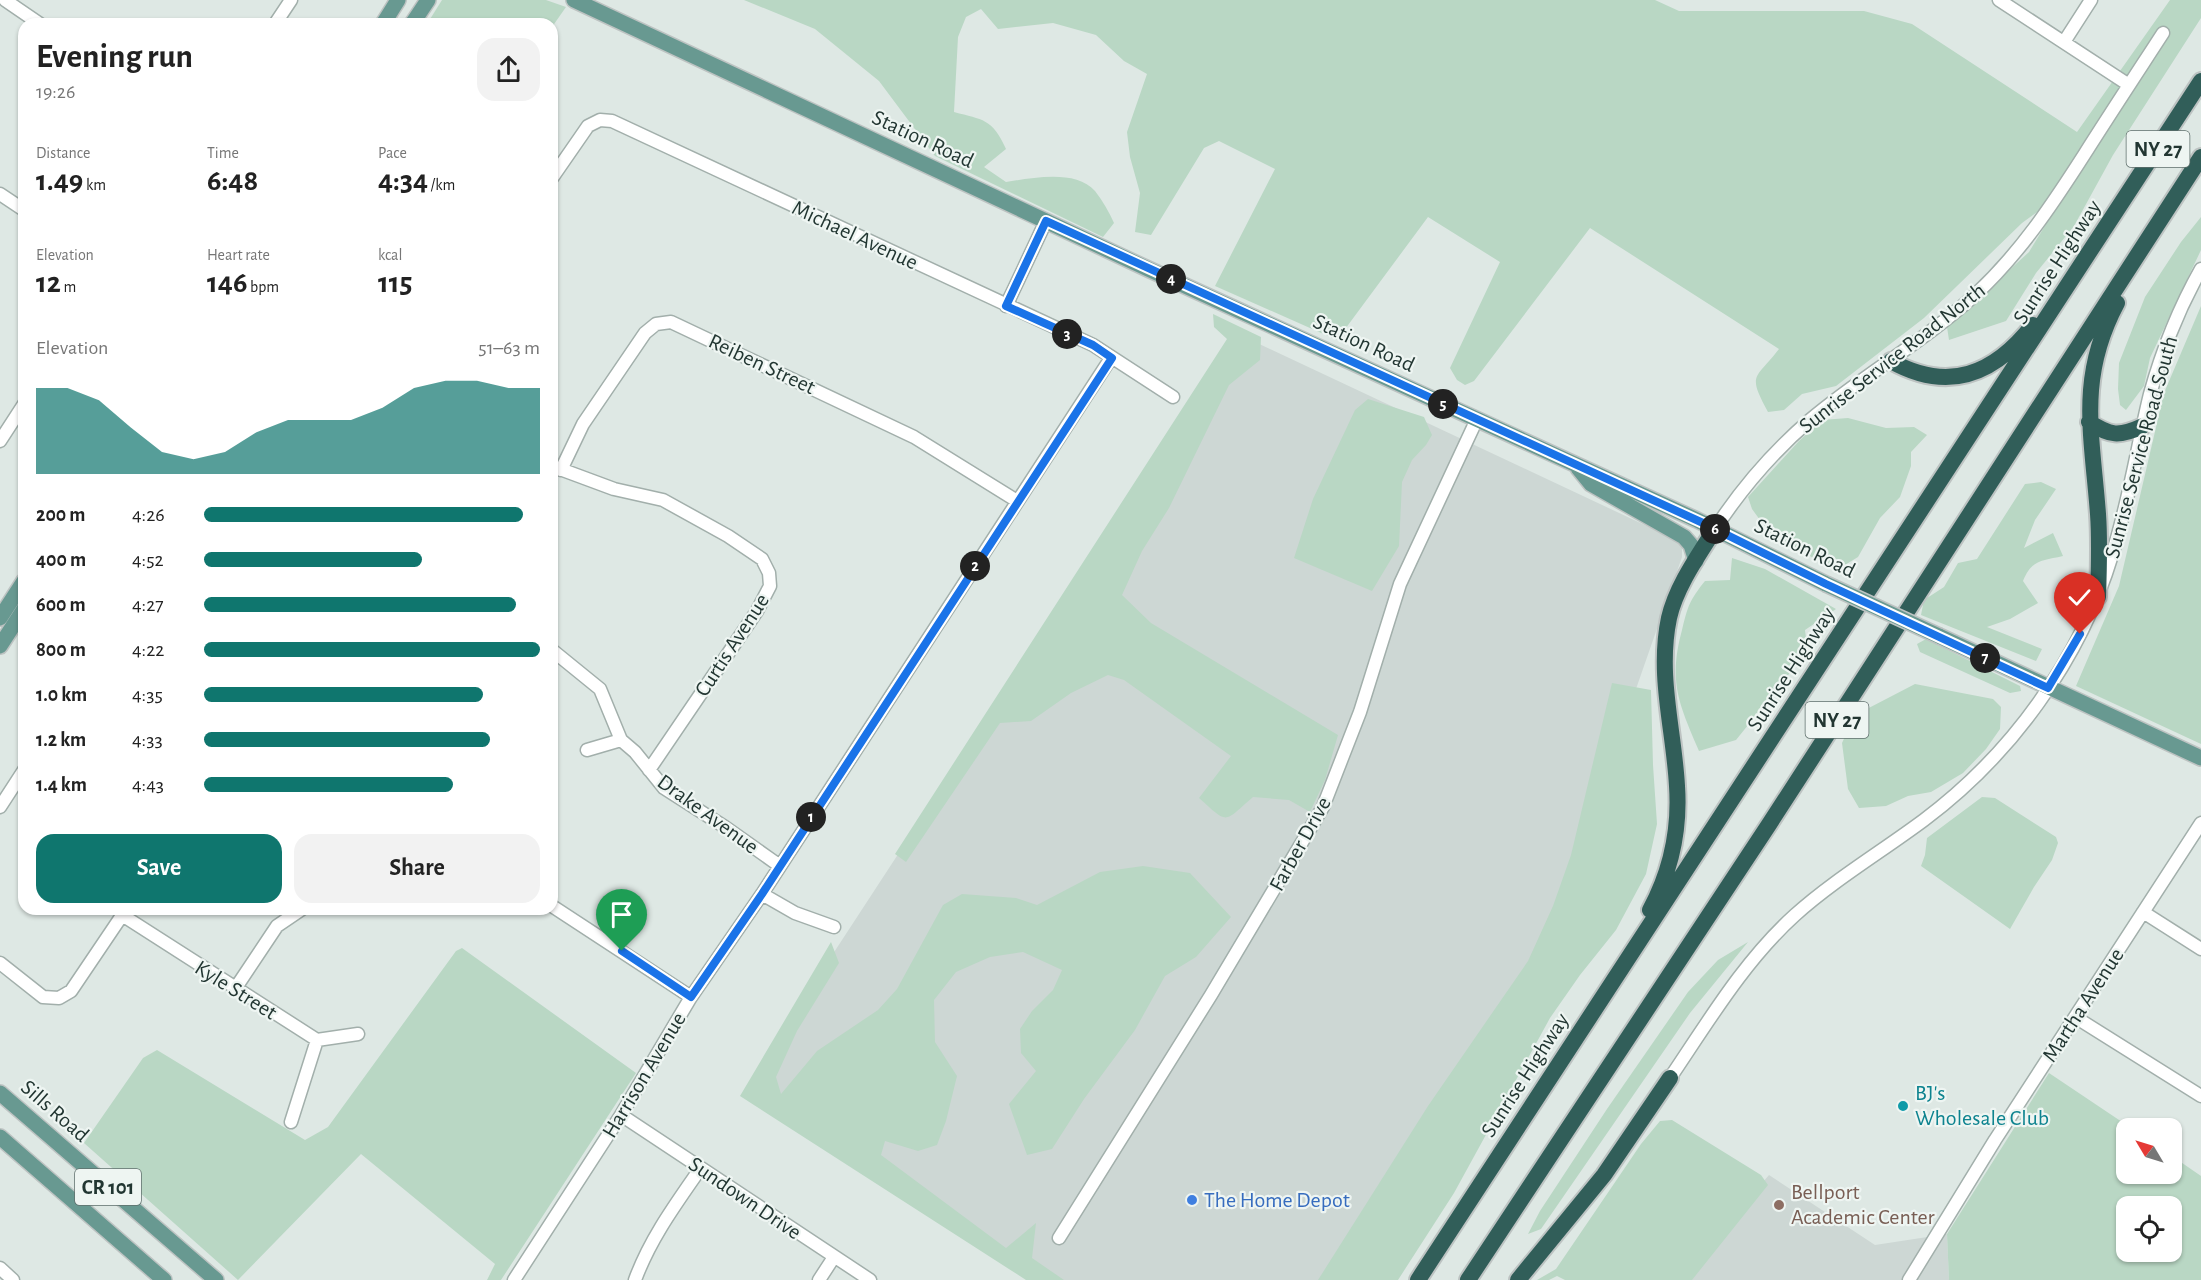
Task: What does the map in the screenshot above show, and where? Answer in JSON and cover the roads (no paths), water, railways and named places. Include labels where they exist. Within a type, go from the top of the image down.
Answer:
[{"type":"highway","name":"Sunrise Highway","points":[[1418,1280],[2201,81]]},
{"type":"highway","name":"NY 27","points":[[1468,1280],[1770,823],[2201,157]]},
{"type":"highway","points":[[2098,597],[2100,537],[2089,422],[2092,368],[2102,336],[2118,301],[2140,266],[2174,198]]},
{"type":"highway","points":[[1891,361],[1922,376],[1940,378],[1964,375],[1988,366],[2031,328],[2114,216]]},
{"type":"highway","points":[[2089,422],[2113,434],[2130,432],[2143,426]]},
{"type":"highway","points":[[1605,995],[1622,953],[1658,893],[1670,865],[1677,818],[1677,787],[1666,701],[1665,650],[1670,617],[1681,588],[1715,529]]},
{"type":"highway","points":[[1518,1280],[1604,1175],[1670,1078]]},
{"type":"main road","points":[[387,18],[398,0]]},
{"type":"main road","points":[[416,18],[428,0]]},
{"type":"main road","name":"Station Road","points":[[574,0],[1046,221],[1715,529],[1826,584],[2201,758]]},
{"type":"main road","points":[[1576,465],[1591,484],[1684,537],[1691,545],[1696,561]]},
{"type":"main road","points":[[0,618],[18,590]]},
{"type":"main road","points":[[0,646],[18,618]]},
{"type":"main road","name":"Sills Road","points":[[0,1093],[216,1280]]},
{"type":"main road","name":"CR 101","points":[[0,1137],[164,1280]]},
{"type":"street","points":[[5,0],[31,18]]},
{"type":"street","points":[[279,18],[291,0]]},
{"type":"street","points":[[1999,0],[2129,85]]},
{"type":"street","points":[[2064,42],[2091,0]]},
{"type":"street","name":"Sunrise Service Road North","points":[[1715,529],[1745,488],[1788,440],[1976,294],[2017,251],[2047,212],[2163,33]]},
{"type":"street","name":"Michael Avenue","points":[[558,169],[588,126],[600,120],[612,121],[1093,345],[1173,397]]},
{"type":"street","points":[[0,194],[18,206]]},
{"type":"street","points":[[1006,306],[1046,221]]},
{"type":"street","name":"Sunrise Service Road South","points":[[1670,1078],[1731,988],[1781,929],[1808,904],[1924,820],[1972,779],[2017,731],[2048,688],[2080,634],[2098,597],[2116,542],[2161,359],[2181,308],[2201,269]]},
{"type":"street","name":"Reiben Street","points":[[558,465],[645,333],[656,324],[671,322],[914,437],[1017,501]]},
{"type":"street","name":"Harrison Avenue","points":[[514,1280],[621,1115],[691,997],[762,894],[1112,358]]},
{"type":"street","points":[[0,441],[18,413]]},
{"type":"street","name":"Farber Drive","points":[[1059,1238],[1222,976],[1323,807],[1360,712],[1400,584],[1477,419]]},
{"type":"street","name":"Curtis Avenue","points":[[558,469],[614,489],[663,500],[728,536],[762,559],[769,573],[770,586],[757,611],[649,770]]},
{"type":"street","name":"Drake Avenue","points":[[558,655],[600,689],[621,740],[635,752],[664,788],[780,866]]},
{"type":"street","points":[[587,750],[621,740]]},
{"type":"street","points":[[0,807],[18,779]]},
{"type":"street","name":"Martha Avenue","points":[[1909,1280],[1995,1140],[2201,823]]},
{"type":"street","points":[[762,894],[795,913],[834,927]]},
{"type":"street","points":[[558,910],[691,997]]},
{"type":"street","points":[[2144,912],[2201,949]]},
{"type":"street","points":[[0,963],[43,997],[58,998],[71,991],[122,915]]},
{"type":"street","name":"Kyle Street","points":[[128,915],[235,989],[317,1040]]},
{"type":"street","points":[[235,989],[277,926],[293,915]]},
{"type":"street","points":[[2076,1017],[2201,1096]]},
{"type":"street","points":[[291,1122],[317,1040],[358,1034]]},
{"type":"street","name":"Sundown Drive","points":[[621,1115],[870,1280]]},
{"type":"street","points":[[635,1280],[644,1254],[656,1233],[700,1169]]},
{"type":"street","points":[[819,1280],[834,1257]]},
{"type":"street","points":[[0,1268],[13,1280]]},
{"type":"place","name":"BJ's Wholesale Club","points":[[1903,1106]]},
{"type":"place","name":"The Home Depot","points":[[1192,1200]]},
{"type":"place","name":"Bellport Academic Center","points":[[1779,1205]]}]
